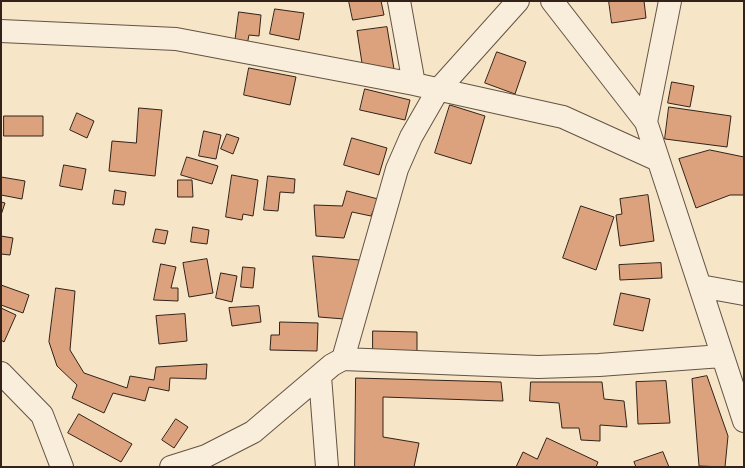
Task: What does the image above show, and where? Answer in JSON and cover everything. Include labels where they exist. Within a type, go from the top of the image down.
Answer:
[{"type":"street","points":[[399,1],[414,84]]},
{"type":"street","points":[[343,359],[397,169],[411,137],[438,90],[518,1]]},
{"type":"street","points":[[552,1],[646,122],[744,421]]},
{"type":"street","points":[[646,122],[670,1]]},
{"type":"street","points":[[1,31],[176,39],[414,84],[563,117],[658,160]]},
{"type":"street","points":[[700,286],[744,294]]},
{"type":"street","points":[[171,467],[206,456],[253,432],[332,365],[343,359],[538,367],[599,365],[722,356]]},
{"type":"street","points":[[1,373],[42,415],[62,467]]},
{"type":"street","points":[[320,376],[327,467]]},
{"type":"building","points":[[349,1],[381,1],[384,15],[353,20]]},
{"type":"building","points":[[609,1],[644,1],[646,18],[612,23]]},
{"type":"building","points":[[275,9],[304,13],[299,40],[270,34]]},
{"type":"building","points":[[239,12],[261,15],[259,36],[249,35],[247,45],[235,43]]},
{"type":"building","points":[[387,27],[394,69],[362,63],[357,31]]},
{"type":"building","points":[[497,52],[526,62],[515,94],[485,83]]},
{"type":"building","points":[[249,68],[296,77],[290,105],[244,95]]},
{"type":"building","points":[[672,82],[694,86],[690,107],[668,103]]},
{"type":"building","points":[[365,89],[410,100],[405,120],[360,110]]},
{"type":"building","points":[[450,105],[485,116],[471,164],[435,153]]},
{"type":"building","points":[[669,107],[731,116],[727,147],[665,139]]},
{"type":"building","points":[[139,108],[162,110],[155,176],[109,171],[112,141],[136,143]]},
{"type":"building","points":[[77,113],[94,121],[87,138],[70,130]]},
{"type":"building","points":[[4,116],[43,116],[43,136],[4,136]]},
{"type":"building","points":[[204,131],[221,135],[216,159],[199,156]]},
{"type":"building","points":[[227,134],[239,138],[233,154],[221,149]]},
{"type":"building","points":[[352,138],[387,148],[379,175],[344,165]]},
{"type":"building","points":[[710,150],[744,157],[744,195],[730,195],[696,208],[679,159]]},
{"type":"building","points":[[187,157],[218,166],[212,184],[181,175]]},
{"type":"building","points":[[64,165],[86,169],[82,190],[60,186]]},
{"type":"building","points":[[232,175],[258,180],[253,216],[243,214],[242,220],[226,217]]},
{"type":"building","points":[[268,176],[295,179],[294,193],[280,192],[278,211],[264,210]]},
{"type":"building","points":[[1,177],[25,181],[22,199],[1,195]]},
{"type":"building","points":[[178,180],[192,180],[193,197],[178,197]]},
{"type":"building","points":[[115,190],[126,192],[124,205],[113,204]]},
{"type":"building","points":[[347,191],[378,199],[371,216],[352,212],[344,238],[316,236],[314,205],[342,206]]},
{"type":"building","points":[[648,195],[654,241],[620,246],[616,215],[622,214],[620,199]]},
{"type":"building","points":[[1,202],[5,203],[1,215]]},
{"type":"building","points":[[581,206],[614,217],[596,270],[563,258]]},
{"type":"building","points":[[193,227],[209,230],[207,244],[191,242]]},
{"type":"building","points":[[156,229],[168,231],[165,244],[153,242]]},
{"type":"building","points":[[1,236],[13,238],[10,255],[1,254]]},
{"type":"building","points":[[313,256],[360,260],[344,319],[319,317]]},
{"type":"building","points":[[207,259],[213,293],[189,297],[183,263]]},
{"type":"building","points":[[661,263],[662,278],[620,280],[619,265]]},
{"type":"building","points":[[161,264],[176,267],[171,288],[178,288],[178,301],[154,300]]},
{"type":"building","points":[[243,267],[255,268],[253,288],[241,287]]},
{"type":"building","points":[[221,273],[237,276],[232,302],[216,298]]},
{"type":"building","points":[[1,285],[29,295],[23,313],[1,305]]},
{"type":"building","points":[[56,288],[75,291],[70,350],[84,373],[127,388],[130,376],[154,380],[156,367],[207,364],[206,379],[170,378],[169,391],[149,387],[145,401],[113,393],[104,413],[72,398],[77,385],[57,366],[49,342]]},
{"type":"building","points":[[621,293],[650,299],[643,331],[614,325]]},
{"type":"building","points":[[259,306],[261,322],[232,326],[229,308]]},
{"type":"building","points":[[1,308],[16,315],[4,342],[1,340]]},
{"type":"building","points":[[185,314],[187,341],[159,344],[156,316]]},
{"type":"building","points":[[280,322],[318,323],[317,351],[270,350],[271,335],[279,335]]},
{"type":"building","points":[[373,331],[417,332],[417,351],[373,350]]},
{"type":"building","points":[[707,376],[728,436],[725,467],[699,466],[692,379]]},
{"type":"building","points":[[356,378],[501,382],[503,401],[383,397],[383,437],[419,443],[414,467],[355,467]]},
{"type":"building","points":[[666,381],[670,423],[638,424],[636,382]]},
{"type":"building","points":[[531,382],[602,382],[604,399],[624,401],[627,427],[600,425],[600,441],[581,440],[579,428],[562,428],[559,403],[530,401]]},
{"type":"building","points":[[79,414],[132,444],[121,462],[68,433]]},
{"type":"building","points":[[176,419],[188,427],[174,448],[162,440]]},
{"type":"building","points":[[547,438],[598,462],[596,467],[516,467],[523,452],[537,459]]},
{"type":"building","points":[[663,452],[669,467],[636,467],[634,462]]}]
